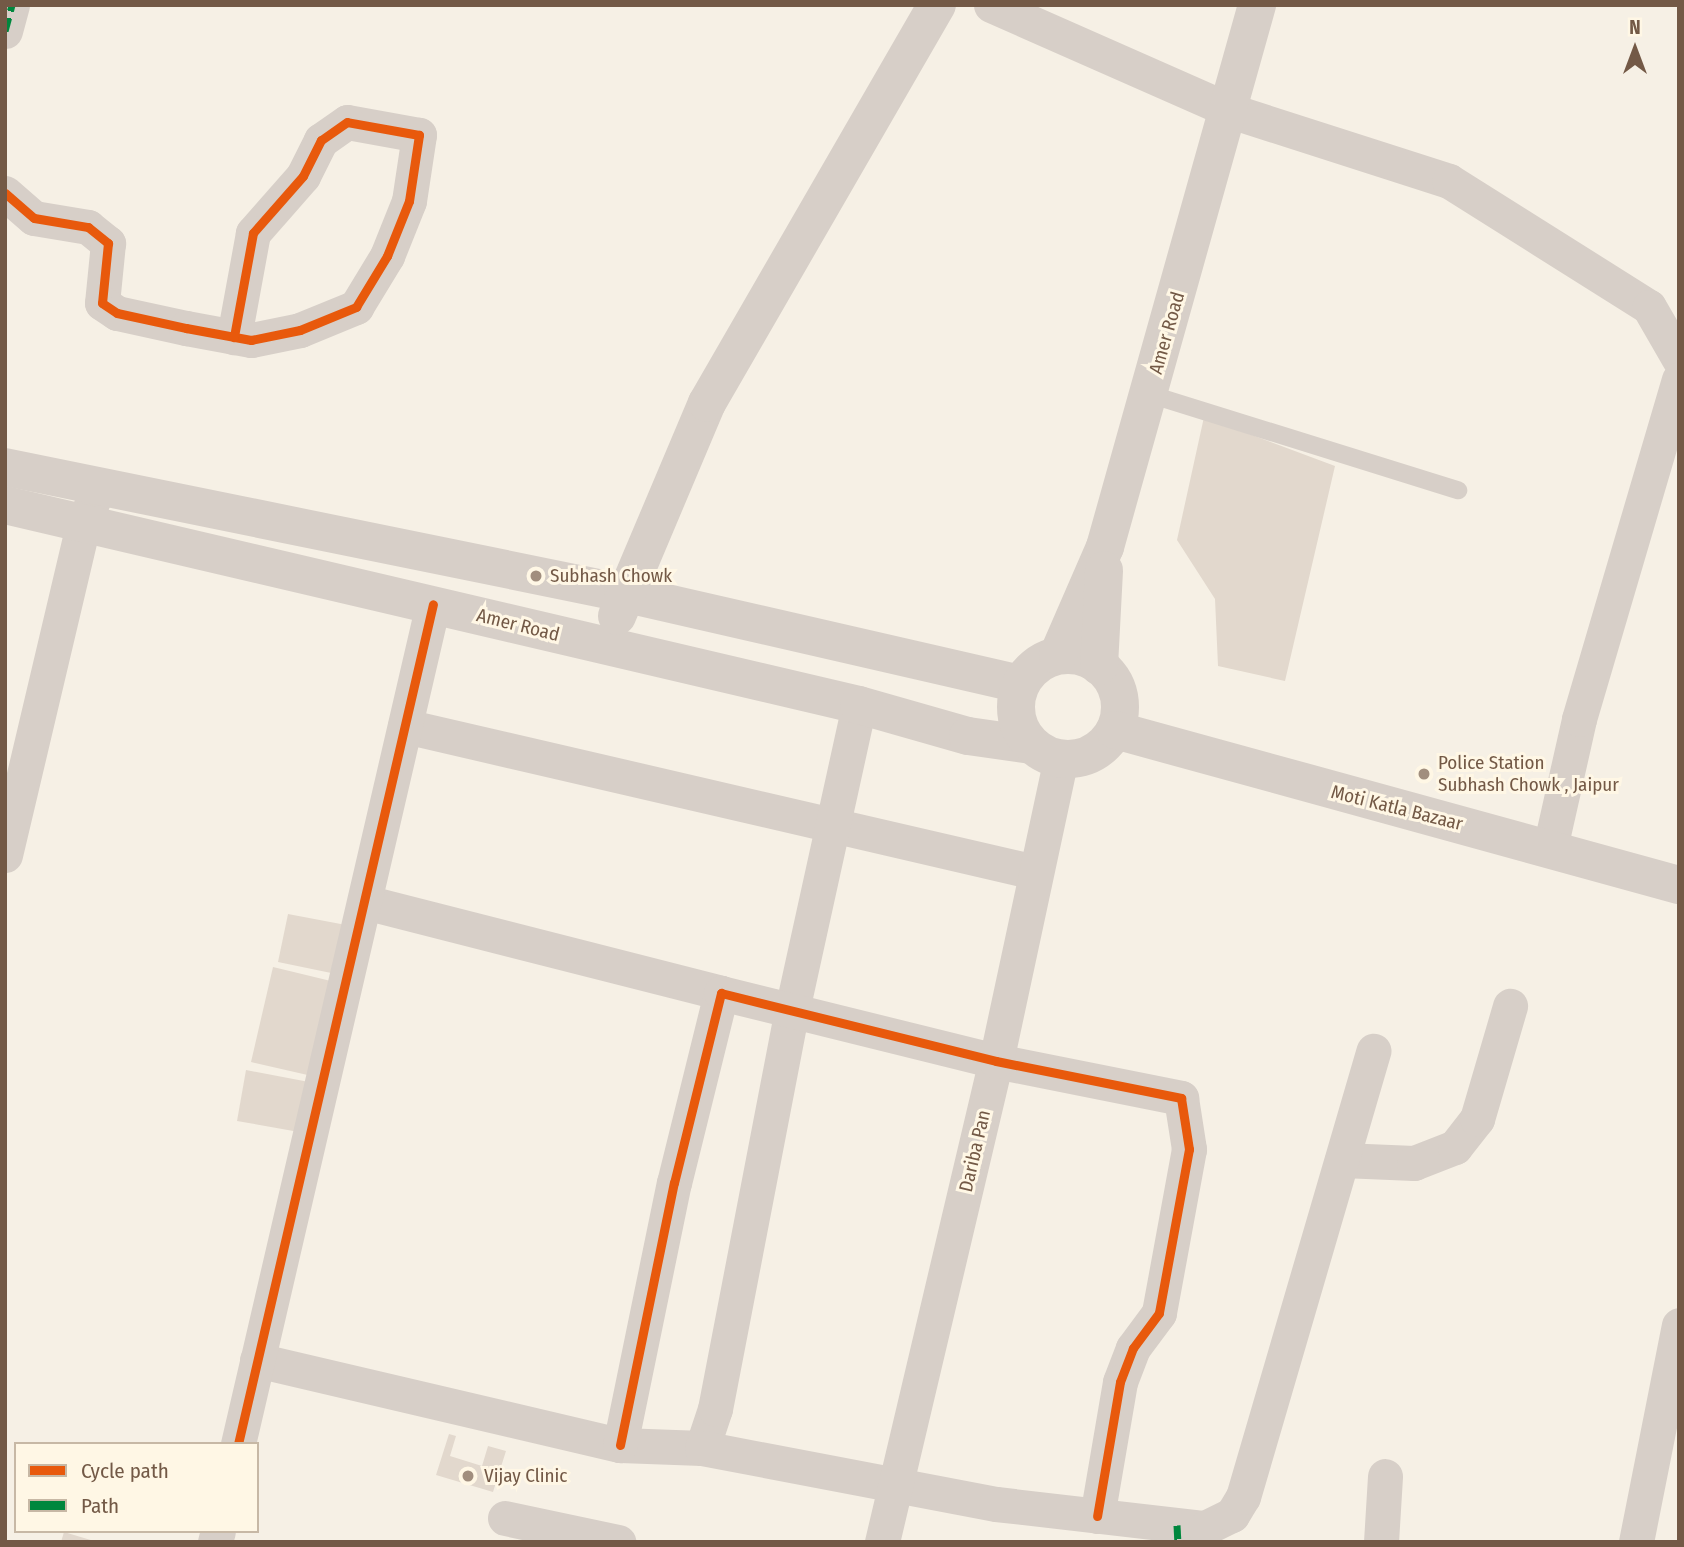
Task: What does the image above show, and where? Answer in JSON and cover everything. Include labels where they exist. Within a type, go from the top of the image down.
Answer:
[{"type":"main road","points":[[608,647],[623,593],[707,403],[937,5]]},
{"type":"main road","name":"Amer Road","points":[[1058,655],[1105,547],[1231,111],[1257,5]]},
{"type":"main road","points":[[5,467],[98,490],[263,517],[623,593],[1020,684]]},
{"type":"main road","name":"Amer Road","points":[[5,505],[859,705],[968,736],[1046,752]]},
{"type":"main road","points":[[1100,666],[1105,547]]},
{"type":"main road","points":[[1058,655],[1074,655],[1100,666],[1120,697],[1115,730],[1093,753],[1046,752],[1016,717],[1020,684],[1042,661],[1058,655]]},
{"type":"main road","name":"Moti Katla Bazaar","points":[[1115,730],[1679,885]]},
{"type":"street","points":[[5,31],[12,5]]},
{"type":"street","points":[[991,5],[1231,111],[1449,181],[1649,307],[1679,359]]},
{"type":"street","points":[[5,193],[34,218],[88,227],[108,243],[102,303],[117,313],[234,337],[251,340],[300,330],[356,307],[387,256],[408,201],[419,135],[347,121],[321,140],[303,176],[253,233],[234,337]]},
{"type":"street","points":[[1550,848],[1579,719],[1677,393]]},
{"type":"street","points":[[5,855],[83,525],[98,490]]},
{"type":"street","points":[[237,1442],[433,604]]},
{"type":"street","points":[[702,1448],[715,1409],[792,1010],[859,705]]},
{"type":"street","points":[[405,726],[833,822],[1035,872]]},
{"type":"street","name":"Dariba Pan","points":[[882,1542],[996,1061],[1035,872],[1046,752]]},
{"type":"street","points":[[365,902],[996,1061],[1162,1092],[1181,1098],[1188,1119],[1189,1149],[1159,1313],[1133,1348],[1120,1382],[1097,1516]]},
{"type":"street","points":[[620,1445],[674,1183],[721,993]]},
{"type":"street","points":[[1342,1160],[1414,1163],[1455,1147],[1477,1119],[1510,1006]]},
{"type":"street","points":[[257,1360],[620,1445],[702,1448],[895,1488],[1097,1516],[1177,1533],[1205,1528],[1232,1516],[1243,1497],[1373,1051]]},
{"type":"street","points":[[1636,1542],[1666,1477],[1679,1325]]},
{"type":"street","points":[[1381,1542],[1385,1476]]},
{"type":"street","points":[[505,1518],[618,1542]]},
{"type":"lane","points":[[1149,394],[1458,490]]},
{"type":"building","points":[[1204,417],[1335,466],[1285,681],[1218,666],[1215,599],[1177,540]]},
{"type":"building","points":[[288,914],[346,925],[336,974],[278,962]]},
{"type":"building","points":[[273,967],[335,982],[312,1076],[251,1062]]},
{"type":"building","points":[[246,1070],[309,1082],[299,1132],[237,1121]]},
{"type":"building","points":[[449,1434],[456,1436],[450,1456],[482,1466],[488,1446],[506,1451],[493,1492],[436,1475]]},
{"type":"building","points":[[64,1533],[94,1541],[94,1542],[61,1542]]},
{"type":"marked path","points":[[5,31],[12,5]]},
{"type":"marked path","points":[[1177,1525],[1178,1542]]},
{"type":"cycle path","points":[[5,193],[34,218],[88,227],[108,243],[102,303],[117,313],[186,328],[251,340],[300,330],[356,307],[387,256],[409,201],[419,135],[347,122],[321,140],[303,176],[253,233],[234,337]]},
{"type":"cycle path","points":[[238,1442],[433,604]]},
{"type":"cycle path","points":[[620,1445],[674,1183],[721,993],[996,1061],[1181,1098],[1189,1149],[1159,1313],[1133,1348],[1120,1382],[1097,1516]]},
{"type":"place","name":"Subhash Chowk","points":[[536,576]]},
{"type":"place","name":"Police Station Subhash Chowk , Jaipur","points":[[1424,774]]},
{"type":"place","name":"Vijay Clinic","points":[[468,1476]]}]
